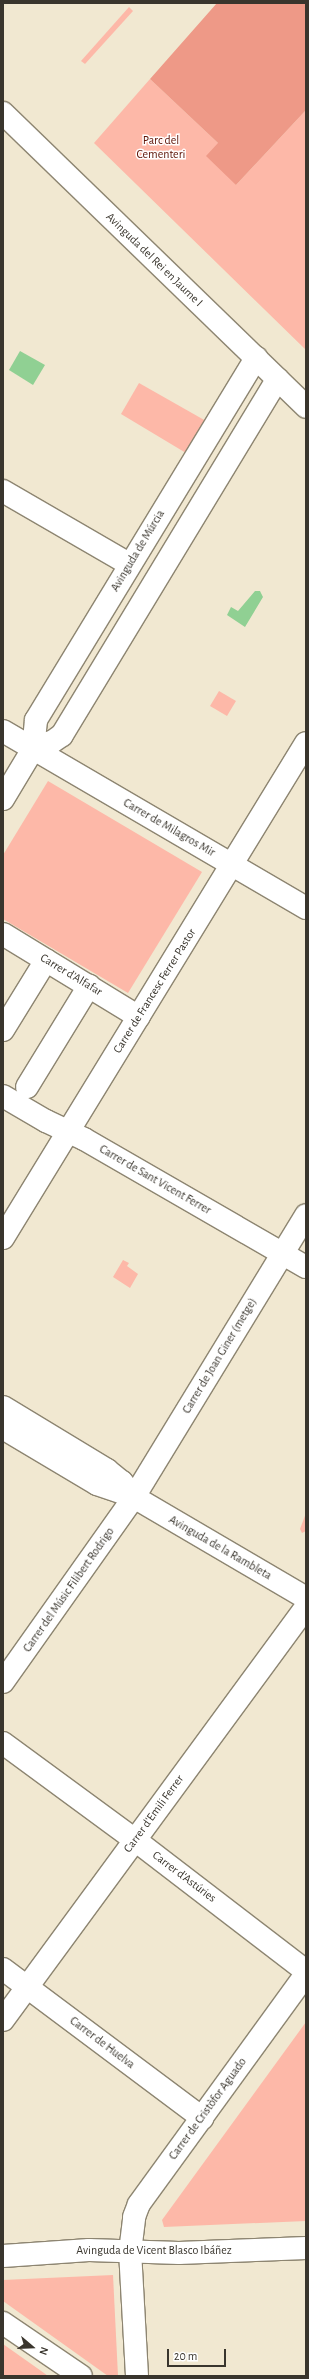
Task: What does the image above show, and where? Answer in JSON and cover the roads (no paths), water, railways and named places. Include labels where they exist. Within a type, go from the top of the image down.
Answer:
[{"type":"street","name":"Avinguda del Rei en Jaume I","points":[[3,113],[306,407]]},
{"type":"street","name":"Avinguda de Múrcia","points":[[3,799],[33,749],[36,720],[129,564],[256,358]]},
{"type":"street","points":[[33,749],[38,745],[52,742],[62,735],[278,379]]},
{"type":"street","points":[[3,491],[129,564]]},
{"type":"street","name":"Carrer de Milagros Mir","points":[[3,731],[306,908]]},
{"type":"street","name":"Carrer de Francesc Ferrer Pastor","points":[[3,1238],[10,1209],[68,1131],[306,743]]},
{"type":"street","name":"Carrer d'Alfafar","points":[[3,934],[139,1017]]},
{"type":"street","points":[[3,1030],[46,960]]},
{"type":"street","points":[[27,1087],[89,986]]},
{"type":"street","name":"Carrer de Sant Vicent Ferrer","points":[[3,1096],[68,1131],[306,1267]]},
{"type":"street","name":"Carrer de Joan Giner (metge)","points":[[134,1497],[306,1215]]},
{"type":"street","name":"Avinguda de la Rambleta","points":[[3,1407],[107,1470],[122,1482],[134,1497]]},
{"type":"street","name":"Avinguda de la Rambleta","points":[[3,1428],[97,1484],[134,1497],[305,1596]]},
{"type":"street","name":"Carrer del Músic Filibert Rodrigo","points":[[3,1682],[134,1497]]},
{"type":"street","name":"Carrer d'Emili Ferrer","points":[[3,2020],[135,1840],[305,1596]]},
{"type":"street","name":"Carrer d'Astúries","points":[[3,1743],[135,1840],[306,1971]]},
{"type":"street","name":"Carrer de Huelva","points":[[3,1969],[202,2118]]},
{"type":"street","name":"Carrer de Cristòfor Aguado","points":[[136,2376],[130,2252],[134,2218],[139,2204],[306,1974]]},
{"type":"street","name":"Avinguda de Vicent Blasco Ibáñez","points":[[3,2256],[89,2250],[180,2253],[306,2248]]},
{"type":"street","points":[[3,2323],[81,2376]]},
{"type":"park label","name":"Parc del Cementeri","points":[[161,148]]}]
